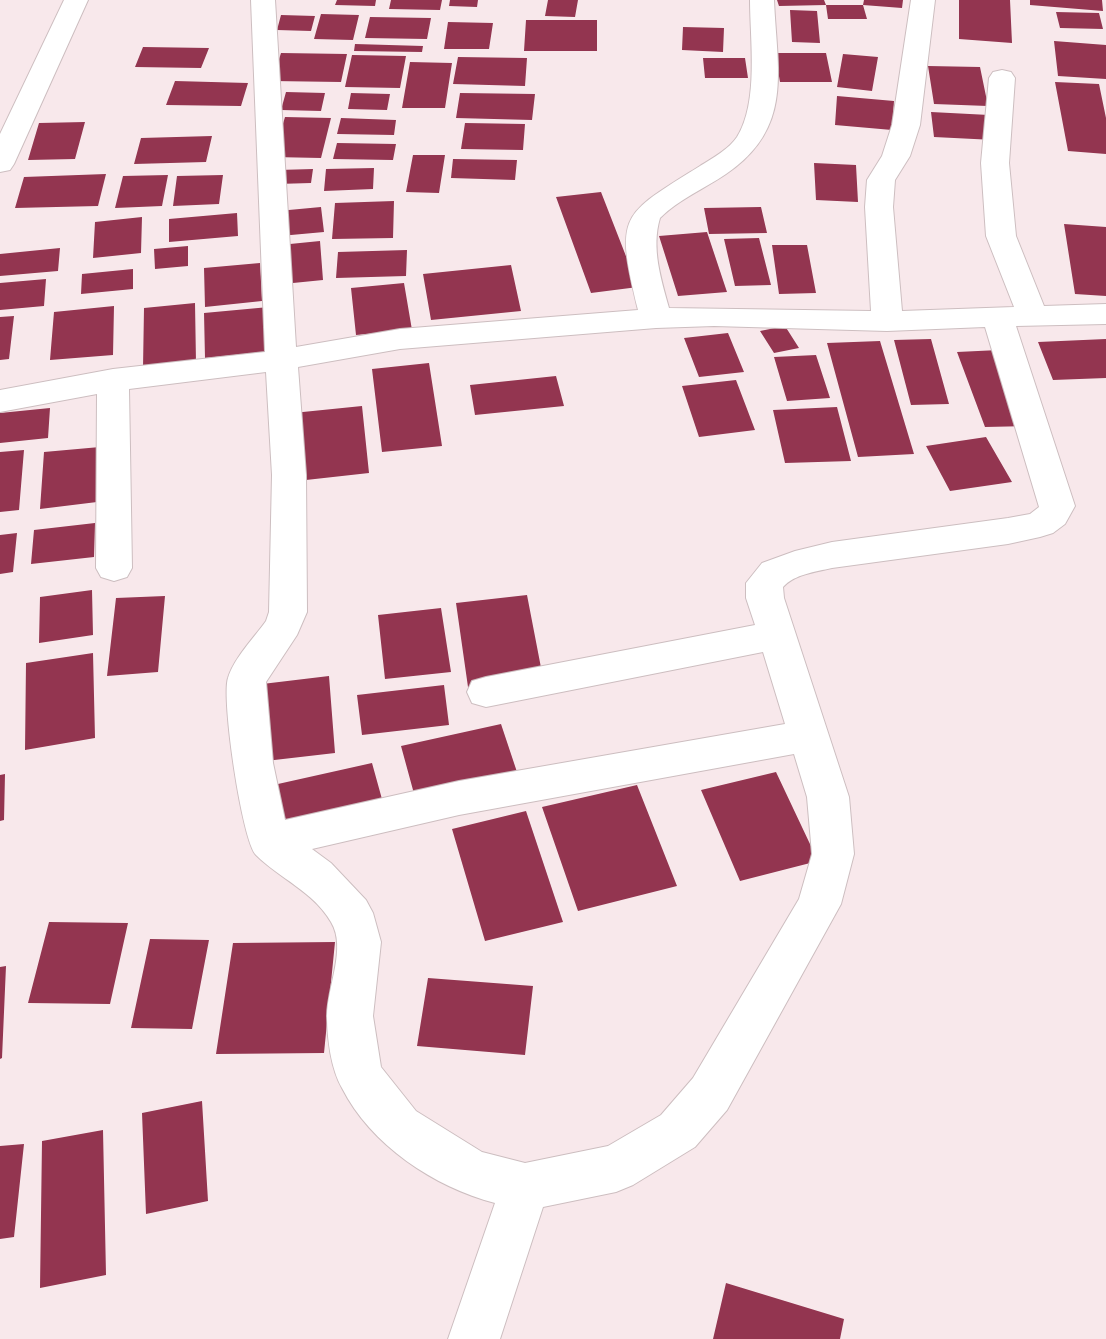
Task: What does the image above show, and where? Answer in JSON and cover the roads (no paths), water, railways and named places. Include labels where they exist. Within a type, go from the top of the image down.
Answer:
[{"type":"street","points":[[0,164],[76,0]]},
{"type":"street","points":[[263,0],[289,475],[288,612],[284,625],[246,680],[253,763],[270,841],[316,876],[351,913],[359,942],[350,1016],[359,1075],[400,1127],[472,1173],[525,1187],[616,1168],[678,1131],[710,1094],[819,904],[833,854],[828,797],[765,598],[764,583],[775,572],[831,555],[1009,531],[1040,524],[1053,515],[1057,506],[1014,315],[1001,236],[995,163],[1002,78]]},
{"type":"street","points":[[656,318],[643,263],[641,234],[645,216],[724,163],[749,142],[763,95],[762,0]]},
{"type":"street","points":[[887,321],[879,208],[881,180],[896,156],[906,125],[923,0]]},
{"type":"street","points":[[0,401],[113,380],[281,360],[400,339],[656,318],[887,321],[1106,314]]},
{"type":"street","points":[[113,380],[114,568]]},
{"type":"street","points":[[486,692],[777,635]]},
{"type":"street","points":[[270,841],[459,798],[809,736]]},
{"type":"street","points":[[474,1339],[525,1187]]}]
